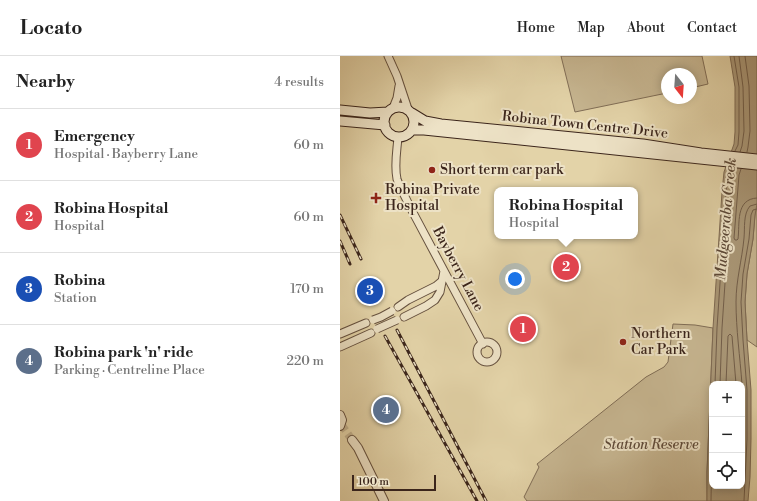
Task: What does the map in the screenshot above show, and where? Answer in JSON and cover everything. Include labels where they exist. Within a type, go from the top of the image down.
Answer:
[{"type":"main road","points":[[340,110],[370,113],[402,107],[410,111],[415,122],[412,130],[406,136],[394,136],[386,130],[384,121],[385,116],[390,110]]},
{"type":"main road","name":"Robina Town Centre Drive","points":[[410,111],[425,121],[440,124],[643,144],[700,156],[757,165]]},
{"type":"main road","points":[[340,121],[385,126]]},
{"type":"main road","name":"Robina Town Centre Drive","points":[[412,130],[700,156],[757,159]]},
{"type":"street","points":[[388,56],[395,70],[410,111]]},
{"type":"street","points":[[390,110],[398,98],[400,83]]},
{"type":"street","name":"Bayberry Lane","points":[[398,137],[396,169],[399,185],[483,344]]},
{"type":"street","points":[[340,348],[431,303],[435,300],[444,271]]},
{"type":"street","points":[[340,334],[381,317],[408,300],[440,287]]},
{"type":"street","points":[[340,415],[342,420],[340,426]]},
{"type":"street","points":[[352,440],[358,448],[384,501]]},
{"type":"green space","points":[[561,56],[702,56],[708,84],[697,87],[697,68],[661,68],[661,94],[575,112]]},
{"type":"green space","points":[[757,204],[757,347],[747,340],[745,302],[747,274]]},
{"type":"green space","name":"Station Reserve","points":[[673,324],[713,328],[711,381],[709,381],[707,501],[527,501],[524,497],[539,467],[537,464],[646,377],[664,367],[668,362]]},
{"type":"water","name":"Mudgeeraba Creek","points":[[730,56],[757,56],[757,204],[747,274],[745,302],[751,390],[750,477],[748,501],[707,501],[709,424],[709,489],[745,489],[745,381],[711,381],[722,192],[724,172],[734,144],[735,87]]},
{"type":"tunnel","points":[[341,424],[352,440]]},
{"type":"railway","points":[[340,215],[361,259]]},
{"type":"railway","points":[[340,241],[350,264]]},
{"type":"railway","points":[[397,330],[486,501]]},
{"type":"railway","points":[[385,336],[477,501]]},
{"type":"place","name":"Short term car park","points":[[432,170]]},
{"type":"place","name":"Robina Private Hospital","points":[[376,198]]},
{"type":"place","name":"Robina Hospital","points":[[566,267]]},
{"type":"place","name":"Robina","points":[[370,291]]},
{"type":"place","name":"Emergency","points":[[523,329]]},
{"type":"place","name":"Northern Car Park","points":[[623,342]]},
{"type":"place","name":"Robina park 'n' ride","points":[[386,410]]}]
